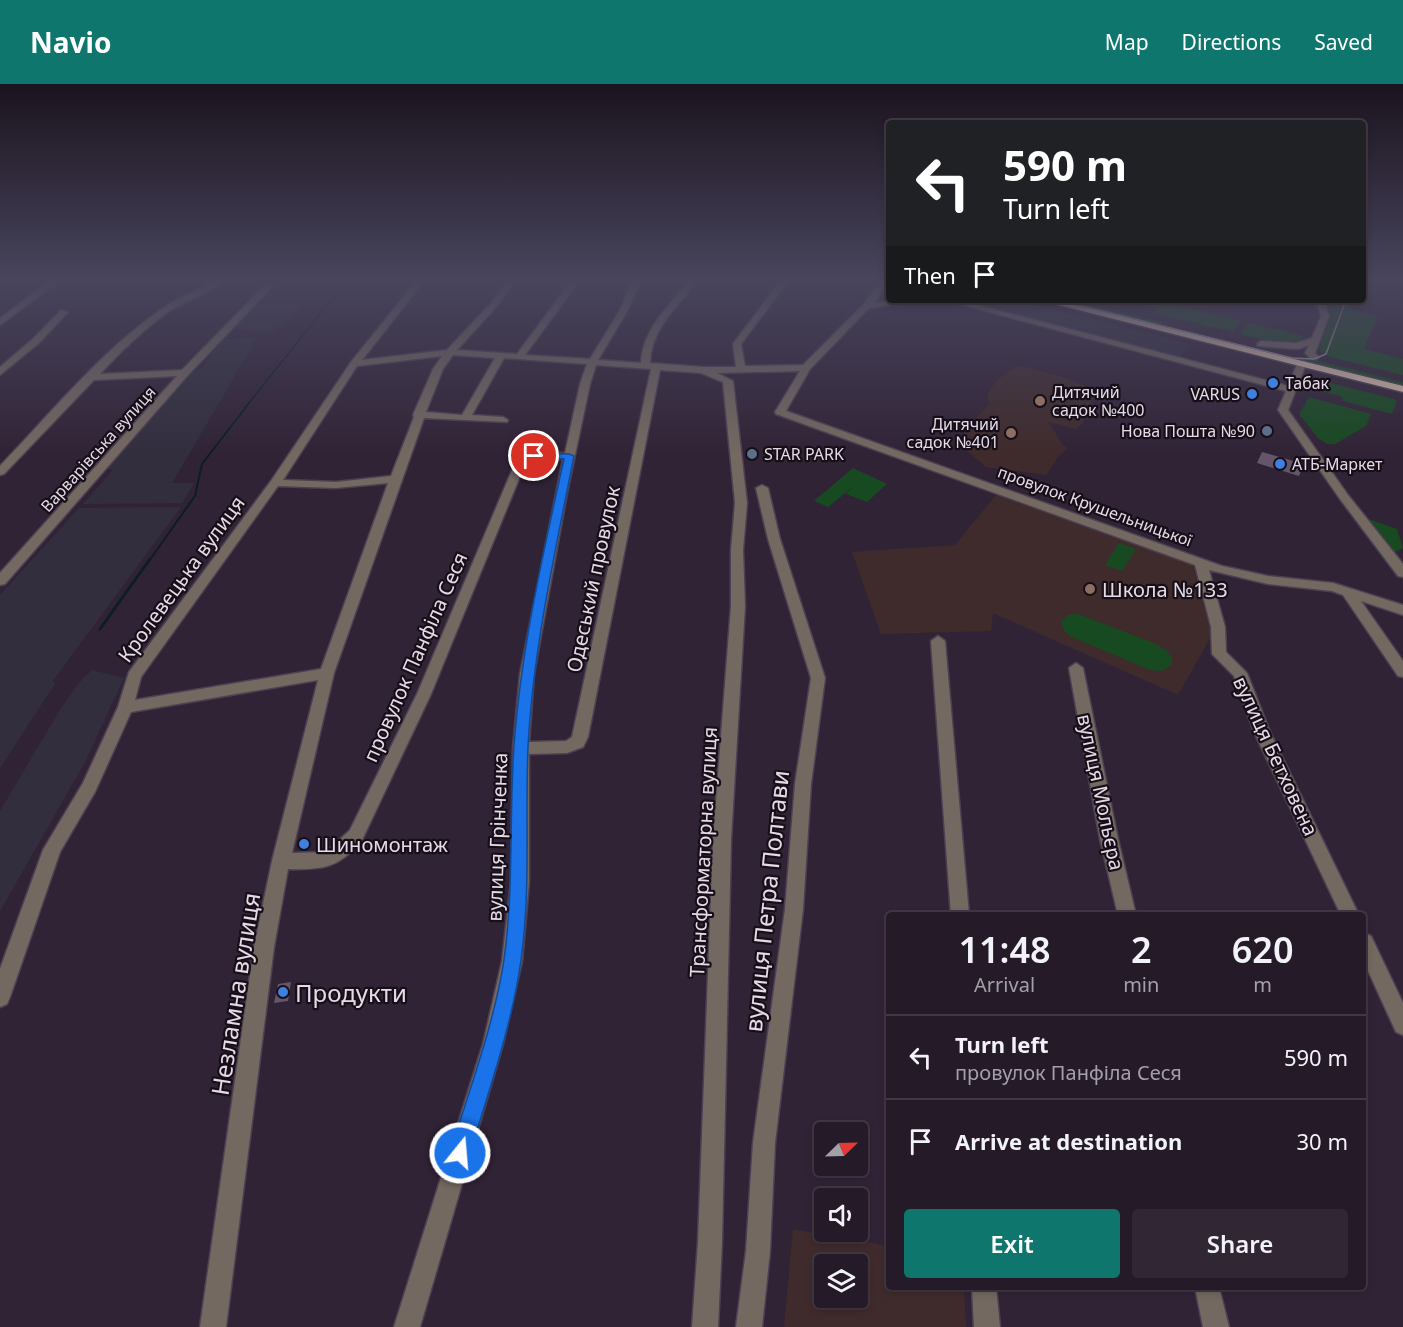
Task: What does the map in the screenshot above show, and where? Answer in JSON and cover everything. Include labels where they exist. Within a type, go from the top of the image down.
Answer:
[{"type":"highway","points":[[1197,338],[1403,389]]},
{"type":"highway","points":[[1236,338],[1403,379]]},
{"type":"street","points":[[0,372],[39,338]]},
{"type":"street","points":[[0,472],[129,338]]},
{"type":"street","name":"Варварівська вулиця","points":[[0,581],[219,338]]},
{"type":"street","name":"Кролевецька вулиця","points":[[0,997],[52,850],[89,787],[126,707],[134,676],[275,483],[354,364],[375,338]]},
{"type":"street","name":"Незламна вулиця","points":[[213,1327],[264,947],[281,861],[327,673],[418,415],[448,352],[463,338]]},
{"type":"street","points":[[519,357],[533,338]]},
{"type":"street","name":"вулиця Грінченка","points":[[407,1327],[493,1044],[512,961],[520,882],[521,748],[529,663],[545,573],[585,384],[593,361],[607,338]]},
{"type":"street","name":"Одеський провулок","points":[[521,748],[567,747],[577,743],[580,737],[651,365],[645,358],[651,338]]},
{"type":"street","name":"Трансформаторна вулиця","points":[[705,1327],[710,1242],[722,840],[738,606],[737,550],[741,503],[732,434],[733,374],[737,344],[741,338]]},
{"type":"street","points":[[354,364],[448,352],[651,365],[733,374],[806,368],[836,338]]},
{"type":"street","points":[[1094,338],[1290,389]]},
{"type":"street","points":[[1261,344],[1299,346],[1314,340]]},
{"type":"street","points":[[1314,340],[1310,353],[1314,357]]},
{"type":"street","points":[[465,418],[501,355]]},
{"type":"street","points":[[1301,364],[1283,410],[1288,421],[1403,573]]},
{"type":"street","name":"провулок Крушельницької","points":[[806,368],[780,412],[1201,562],[1268,580],[1317,584],[1403,610]]},
{"type":"street","points":[[93,377],[185,373]]},
{"type":"street","points":[[418,415],[504,420]]},
{"type":"street","name":"провулок Панфіла Сеся","points":[[281,861],[330,860],[356,835],[424,694],[518,468],[524,459],[534,456],[569,456]]},
{"type":"street","points":[[275,483],[336,485],[394,478]]},
{"type":"street","name":"вулиця Петра Полтави","points":[[748,1327],[758,1251],[764,1143],[794,909],[803,784],[818,678],[776,547],[762,488]]},
{"type":"street","name":"вулиця Бетховена","points":[[1201,562],[1218,627],[1219,654],[1240,673],[1262,732],[1349,912]]},
{"type":"street","points":[[1348,592],[1403,672]]},
{"type":"street","points":[[938,641],[960,912]]},
{"type":"street","name":"вулиця Мольєра","points":[[1076,668],[1109,839],[1126,912]]},
{"type":"street","points":[[126,707],[327,673]]},
{"type":"street","points":[[1366,946],[1403,1025]]},
{"type":"street","points":[[984,1290],[987,1327]]},
{"type":"street","points":[[1208,1290],[1216,1327]]},
{"type":"shaded area","points":[[257,338],[172,483],[194,483],[182,503],[83,504],[113,470],[105,469],[190,373],[201,368],[224,339]]},
{"type":"shaded area","points":[[1107,338],[1166,338],[1190,344],[1180,357]]},
{"type":"shaded area","points":[[1022,366],[1069,379],[1090,389],[1089,392],[1094,397],[1086,413],[1081,413],[1084,421],[1076,429],[1048,422],[1063,445],[1068,448],[1058,457],[1046,475],[986,467],[959,444],[975,419],[989,404],[987,395],[996,381],[1015,367]]},
{"type":"shaded area","name":"Школа №133","points":[[996,495],[1192,565],[1216,628],[1178,695],[993,613],[991,631],[881,634],[852,552],[955,545]]},
{"type":"shaded area","points":[[181,507],[52,682],[56,682],[0,768],[0,595],[79,508]]},
{"type":"shaded area","points":[[92,670],[124,678],[85,762],[0,911],[0,811],[58,713],[77,685]]},
{"type":"shaded area","points":[[793,1229],[814,1233],[814,1242],[866,1242],[886,1245],[886,1290],[964,1290],[966,1327],[784,1327]]},
{"type":"green space","points":[[1258,338],[1302,338],[1300,341]]},
{"type":"green space","points":[[1323,338],[1369,338],[1364,349],[1403,359],[1403,375],[1330,357],[1319,351]]},
{"type":"green space","points":[[1291,358],[1316,360],[1403,382],[1403,387]]},
{"type":"green space","points":[[1311,378],[1397,400],[1392,414],[1343,401],[1341,396],[1308,388]]},
{"type":"green space","points":[[1309,397],[1371,414],[1366,426],[1335,444],[1327,444],[1318,438],[1299,414]]},
{"type":"green space","points":[[853,468],[887,484],[867,502],[846,494],[853,487],[828,507],[814,501]]},
{"type":"green space","points":[[1369,519],[1397,529],[1403,548],[1395,552]]},
{"type":"green space","points":[[1119,543],[1136,549],[1122,571],[1105,565]]},
{"type":"green space","points":[[1078,614],[1156,644],[1166,650],[1172,658],[1172,665],[1161,671],[1150,670],[1070,636],[1063,629],[1061,622],[1068,615]]},
{"type":"building","name":"АТБ-Маркет","points":[[1262,452],[1304,464],[1299,476],[1257,463]]},
{"type":"building","name":"Продукти","points":[[291,982],[288,1001],[274,1003],[278,984]]},
{"type":"waterway","points":[[248,404],[301,338]]},
{"type":"waterway","points":[[149,561],[195,496],[202,464],[249,403]]},
{"type":"waterway","points":[[100,629],[150,559]]},
{"type":"tram line","points":[[1212,338],[1292,358],[1314,359],[1326,354],[1332,338]]},
{"type":"place","name":"Табак","points":[[1273,383]]},
{"type":"place","name":"VARUS","points":[[1252,394]]},
{"type":"place","name":"Дитячий садок №400","points":[[1040,401]]},
{"type":"place","name":"Нова Пошта №90","points":[[1267,431]]},
{"type":"place","name":"Дитячий садок №401","points":[[1011,433]]},
{"type":"place","name":"STAR PARK","points":[[752,454]]},
{"type":"place","name":"АТБ-Маркет","points":[[1280,464]]},
{"type":"place","name":"Школа №133","points":[[1090,589]]},
{"type":"place","name":"Шиномонтаж","points":[[304,844]]},
{"type":"place","name":"Продукти","points":[[283,992]]},
{"type":"route","points":[[460,1153],[493,1044],[512,961],[520,882],[521,748],[528,674],[545,573],[569,456],[534,456]]}]
